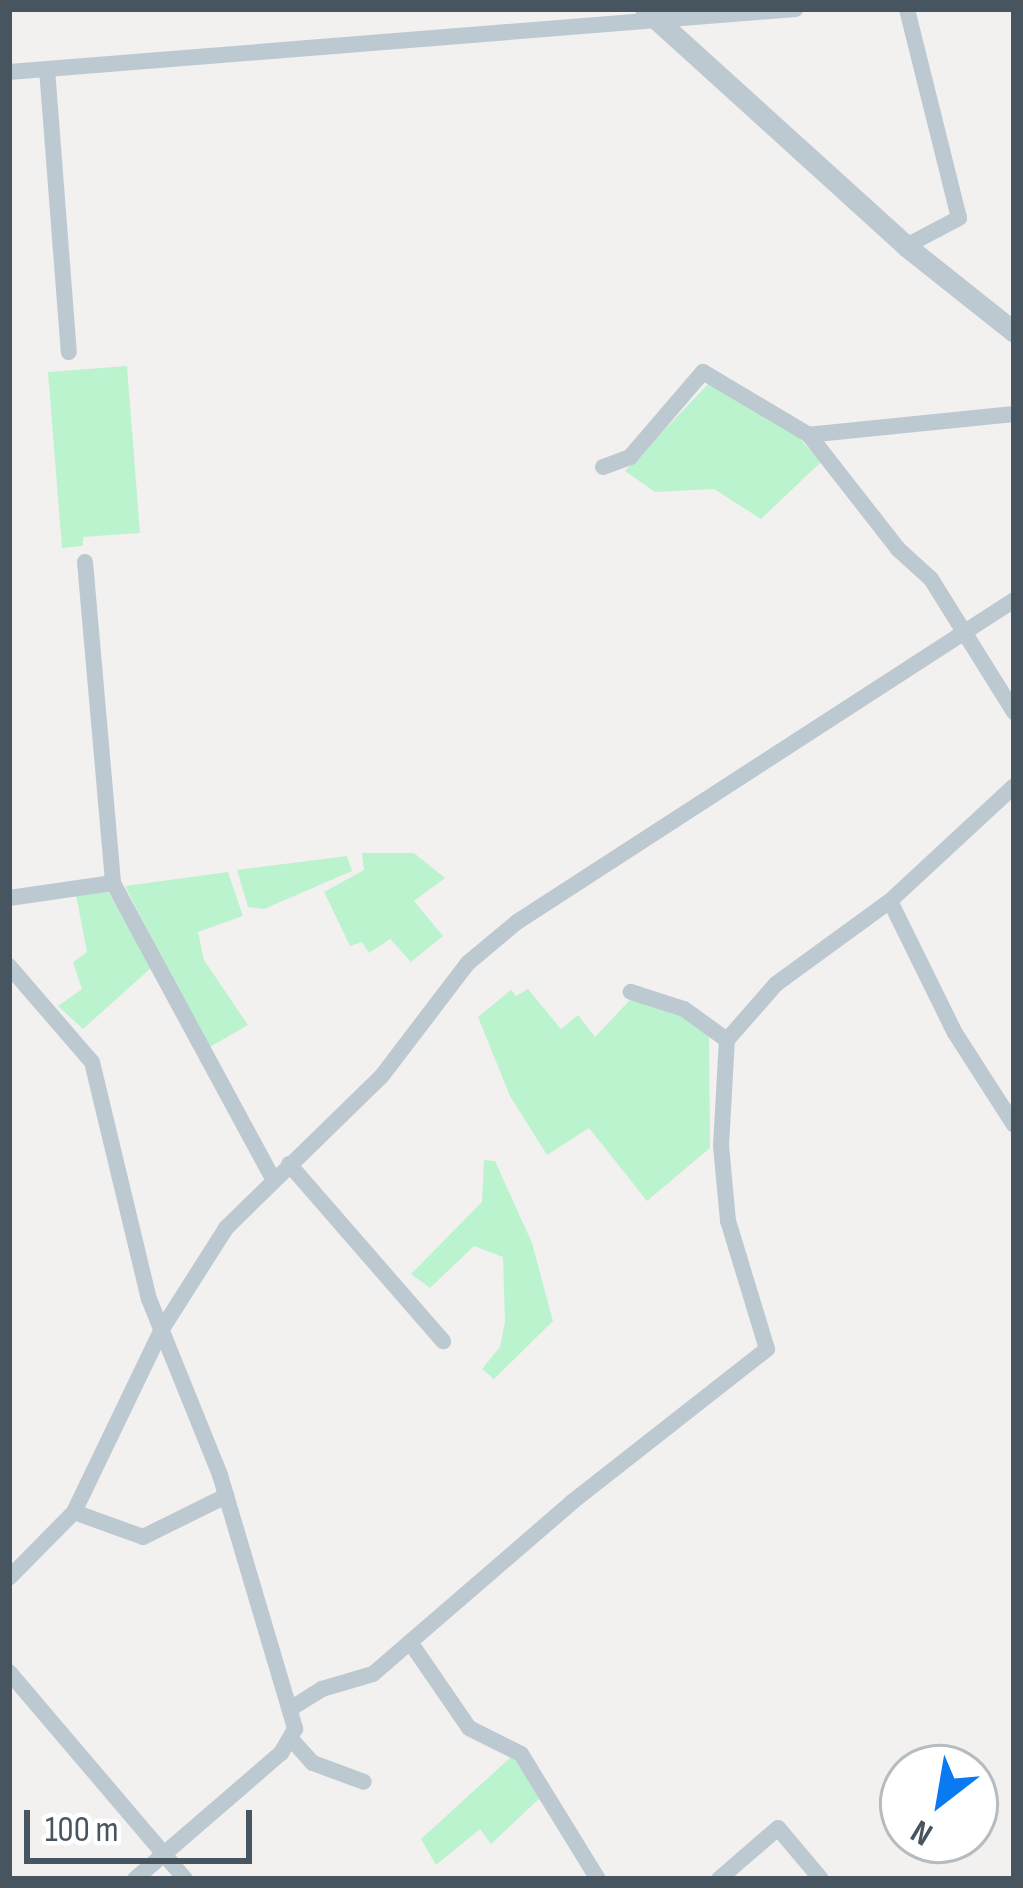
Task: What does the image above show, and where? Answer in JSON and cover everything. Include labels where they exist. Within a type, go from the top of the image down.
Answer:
[{"type":"street","points":[[645,9],[906,246],[1014,332]]},
{"type":"street","points":[[9,72],[663,25],[795,9]]},
{"type":"street","points":[[906,246],[959,218],[907,9]]},
{"type":"street","points":[[47,69],[69,352]]},
{"type":"street","points":[[603,467],[630,458],[703,372],[808,434],[898,549],[931,579],[1014,712]]},
{"type":"street","points":[[808,434],[1014,414]]},
{"type":"street","points":[[85,562],[113,883],[273,1179]]},
{"type":"street","points":[[9,1578],[74,1512],[162,1329],[226,1228],[381,1077],[492,940],[1014,600]]},
{"type":"street","points":[[290,1708],[322,1689],[363,1680],[767,1349],[728,1221],[721,1145],[728,1040],[776,984],[890,901],[1014,786]]},
{"type":"street","points":[[9,898],[113,883]]},
{"type":"street","points":[[890,901],[956,1033],[1014,1126]]},
{"type":"street","points":[[9,967],[92,1062],[162,1329],[226,1496],[290,1708],[292,1740],[313,1763],[364,1782]]},
{"type":"street","points":[[631,992],[683,1009],[728,1040]]},
{"type":"street","points":[[289,1164],[443,1341]]},
{"type":"street","points":[[74,1512],[143,1537],[226,1496]]},
{"type":"street","points":[[410,1642],[470,1728],[521,1754],[598,1879]]},
{"type":"street","points":[[9,1672],[185,1879]]},
{"type":"street","points":[[135,1879],[292,1740]]},
{"type":"street","points":[[719,1879],[778,1828],[821,1879]]},
{"type":"green space","points":[[127,366],[140,533],[83,537],[83,546],[62,548],[48,372]]},
{"type":"green space","points":[[711,381],[788,426],[821,462],[761,519],[714,489],[655,492],[625,471]]},
{"type":"green space","points":[[362,853],[414,853],[445,878],[414,901],[443,936],[411,962],[390,939],[369,953],[362,942],[350,946],[324,892],[364,870]]},
{"type":"green space","points":[[347,856],[352,871],[264,909],[248,907],[237,870]]},
{"type":"green space","points":[[228,872],[243,916],[198,932],[204,960],[248,1025],[208,1048],[125,886]]},
{"type":"green space","points":[[107,890],[151,968],[83,1029],[58,1006],[82,989],[73,962],[87,952],[76,895]]},
{"type":"green space","points":[[528,989],[561,1029],[578,1015],[595,1037],[630,1000],[678,1011],[709,1033],[710,1148],[647,1201],[589,1128],[547,1155],[510,1096],[478,1017],[511,990],[516,996]]},
{"type":"green space","points":[[484,1160],[495,1161],[532,1243],[553,1321],[494,1379],[482,1369],[500,1347],[505,1321],[503,1257],[474,1246],[430,1288],[411,1274],[482,1202]]},
{"type":"green space","points":[[512,1756],[541,1797],[491,1844],[480,1829],[436,1865],[421,1839]]}]
